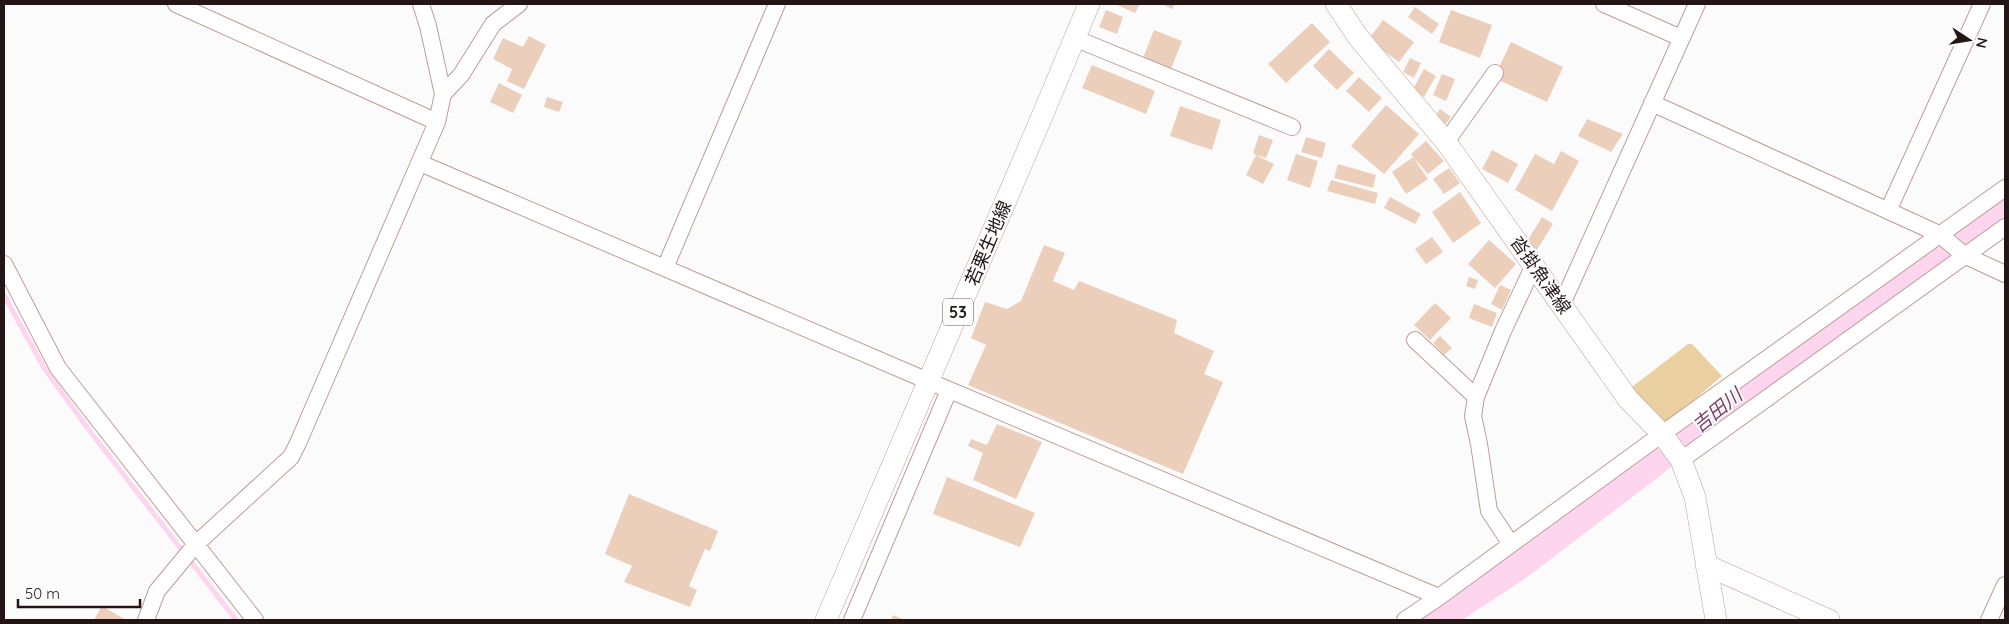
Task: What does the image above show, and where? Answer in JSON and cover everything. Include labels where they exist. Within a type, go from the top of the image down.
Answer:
[{"type":"main road","name":"若栗生地線","points":[[826,620],[1044,114],[1088,4]]},
{"type":"main road","name":"沓掛魚津線","points":[[1336,4],[1358,37],[1446,142],[1628,399],[1664,437],[1680,458],[1695,497],[1716,620]]},
{"type":"main road","points":[[1706,565],[1829,620]]},
{"type":"street","points":[[176,4],[437,122]]},
{"type":"street","points":[[146,620],[157,591],[196,544],[291,457],[437,122],[442,94],[428,26],[420,4]]},
{"type":"street","points":[[442,94],[461,75],[493,24],[518,4]]},
{"type":"street","points":[[665,268],[777,4]]},
{"type":"street","points":[[1604,4],[1681,38]]},
{"type":"street","points":[[1562,304],[1697,4]]},
{"type":"street","points":[[1888,211],[1982,4]]},
{"type":"street","points":[[1074,38],[1292,127]]},
{"type":"street","points":[[1446,142],[1495,73]]},
{"type":"street","points":[[1652,104],[1942,236],[1962,253],[2005,274]]},
{"type":"street","points":[[420,162],[949,390],[1439,598]]},
{"type":"street","points":[[1405,620],[1439,598],[1664,437],[1942,236],[2005,188]]},
{"type":"street","points":[[1680,458],[1962,253],[2005,228]]},
{"type":"street","points":[[4,264],[58,368],[255,620]]},
{"type":"street","points":[[1512,544],[1489,511],[1473,416],[1476,397],[1503,331],[1534,265]]},
{"type":"street","points":[[1415,340],[1476,397]]},
{"type":"street","points":[[852,620],[949,390]]},
{"type":"street","points":[[1989,620],[2005,585]]},
{"type":"shaded area","points":[[1688,344],[1692,344],[1722,376],[1666,424],[1628,390]]},
{"type":"building","points":[[1115,4],[1140,4],[1135,13]]},
{"type":"building","points":[[1162,4],[1175,4],[1172,9]]},
{"type":"building","points":[[1415,7],[1439,24],[1432,34],[1408,17]]},
{"type":"building","points":[[1106,10],[1123,17],[1117,34],[1099,27]]},
{"type":"building","points":[[1451,10],[1492,25],[1480,58],[1439,42]]},
{"type":"building","points":[[1383,20],[1414,42],[1399,62],[1368,40]]},
{"type":"building","points":[[1312,23],[1330,42],[1286,83],[1268,64]]},
{"type":"building","points":[[1154,30],[1182,41],[1171,69],[1143,58]]},
{"type":"building","points":[[529,36],[546,45],[524,89],[507,81],[512,69],[493,59],[503,38],[523,47]]},
{"type":"building","points":[[1511,42],[1563,67],[1547,102],[1494,78]]},
{"type":"building","points":[[1329,49],[1354,73],[1337,90],[1313,66]]},
{"type":"building","points":[[1410,58],[1421,63],[1414,78],[1403,72]]},
{"type":"building","points":[[1092,65],[1155,91],[1146,114],[1082,88]]},
{"type":"building","points":[[1424,69],[1436,76],[1424,97],[1412,91]]},
{"type":"building","points":[[1442,74],[1455,79],[1446,101],[1433,95]]},
{"type":"building","points":[[1359,77],[1382,98],[1369,112],[1346,91]]},
{"type":"building","points":[[499,83],[522,95],[513,113],[490,102]]},
{"type":"building","points":[[547,97],[563,102],[559,112],[544,107]]},
{"type":"building","points":[[1386,105],[1419,134],[1384,174],[1351,146]]},
{"type":"building","points":[[1180,106],[1221,120],[1212,150],[1170,136]]},
{"type":"building","points":[[1440,109],[1451,117],[1443,127],[1433,118]]},
{"type":"building","points":[[1587,119],[1623,134],[1611,152],[1578,136]]},
{"type":"building","points":[[1259,135],[1273,140],[1266,158],[1253,153]]},
{"type":"building","points":[[1306,137],[1326,143],[1322,158],[1301,152]]},
{"type":"building","points":[[1426,141],[1444,161],[1428,174],[1411,154]]},
{"type":"building","points":[[1492,150],[1518,164],[1508,183],[1482,169]]},
{"type":"building","points":[[1561,151],[1579,161],[1552,211],[1515,190],[1535,154],[1554,164]]},
{"type":"building","points":[[1296,154],[1318,161],[1310,188],[1287,180]]},
{"type":"building","points":[[1256,155],[1274,164],[1263,184],[1246,175]]},
{"type":"building","points":[[1413,157],[1428,179],[1406,194],[1392,172]]},
{"type":"building","points":[[1338,164],[1376,175],[1373,188],[1334,178]]},
{"type":"building","points":[[1449,168],[1460,183],[1444,194],[1433,179]]},
{"type":"building","points":[[1331,180],[1378,193],[1375,204],[1327,191]]},
{"type":"building","points":[[1460,192],[1481,223],[1453,243],[1432,212]]},
{"type":"building","points":[[1390,197],[1421,214],[1415,224],[1384,208]]},
{"type":"building","points":[[1542,217],[1553,224],[1535,253],[1524,246]]},
{"type":"building","points":[[1432,237],[1443,252],[1426,264],[1415,249]]},
{"type":"building","points":[[1489,240],[1516,264],[1495,288],[1468,264]]},
{"type":"building","points":[[1044,245],[1065,253],[1053,281],[1074,290],[1079,281],[1177,320],[1174,333],[1214,351],[1204,374],[1223,382],[1183,474],[968,385],[986,345],[971,338],[985,302],[1007,309],[1021,301]]},
{"type":"building","points":[[1469,277],[1478,280],[1475,289],[1466,286]]},
{"type":"building","points":[[1500,285],[1511,290],[1502,310],[1491,304]]},
{"type":"building","points":[[1435,303],[1451,318],[1430,340],[1414,325]]},
{"type":"building","points":[[1474,304],[1497,313],[1492,327],[1469,318]]},
{"type":"building","points":[[1440,336],[1452,348],[1444,355],[1433,343]]},
{"type":"building","points":[[997,424],[1042,442],[1016,499],[973,480],[983,453],[968,446],[971,439],[987,445]]},
{"type":"building","points":[[947,477],[1035,513],[1020,547],[933,514]]},
{"type":"building","points":[[629,494],[718,531],[710,551],[705,549],[689,586],[697,590],[690,607],[624,582],[632,566],[605,554]]},
{"type":"building","points":[[102,606],[126,620],[94,620]]},
{"type":"building","points":[[893,615],[905,620],[891,620]]},
{"type":"waterway","name":"吉田川","points":[[1435,620],[1517,566],[1647,467],[1761,375],[2005,208]]},
{"type":"waterway","points":[[4,295],[44,368],[89,430],[236,620]]}]
